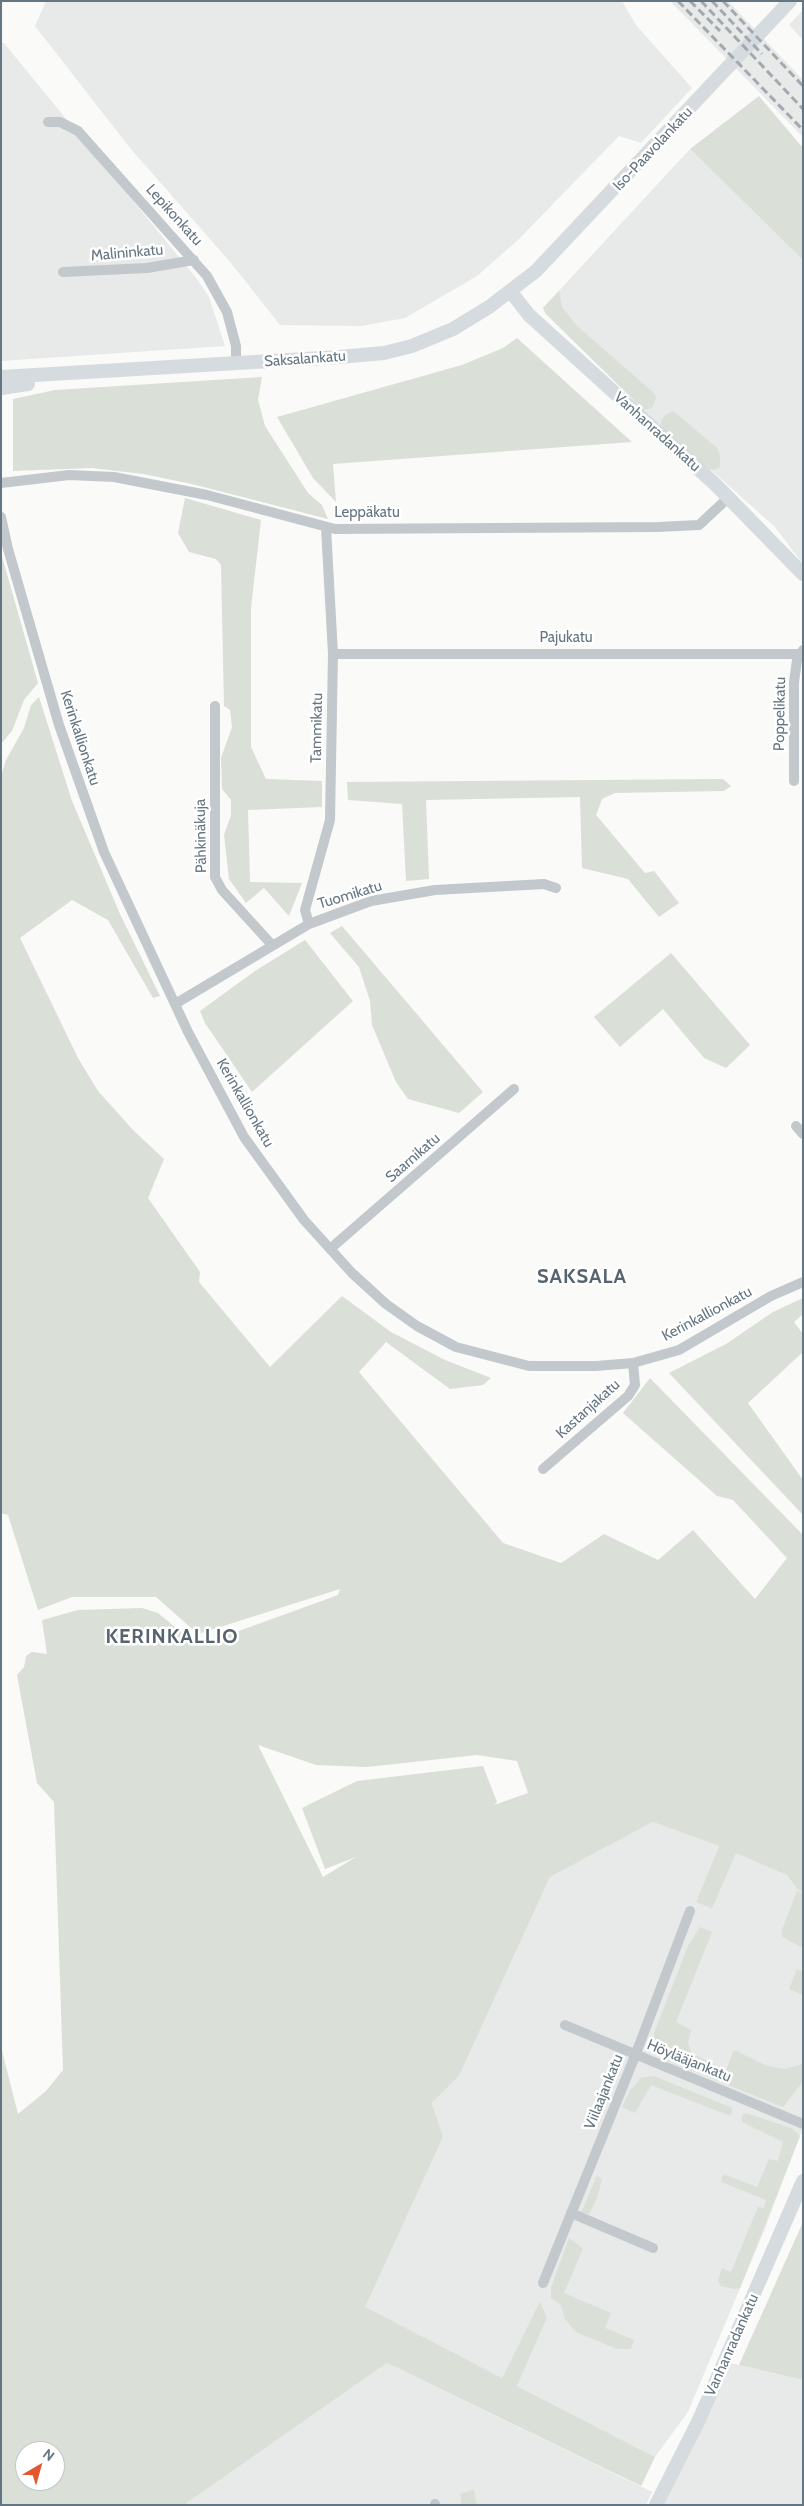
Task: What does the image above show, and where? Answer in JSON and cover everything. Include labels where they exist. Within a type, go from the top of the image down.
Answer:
[{"type":"main road","name":"Iso-Paavolankatu","points":[[511,292],[536,271],[627,177],[790,1]]},
{"type":"main road","name":"Saksalankatu","points":[[1,378],[339,357],[384,352],[412,346],[453,329],[511,292]]},
{"type":"main road","name":"Vanhanradankatu","points":[[511,292],[529,315],[728,498],[803,574]]},
{"type":"main road","name":"Saksalankatu","points":[[1,388],[85,374]]},
{"type":"main road","name":"Vanhanradankatu","points":[[656,2505],[699,2420],[803,2181]]},
{"type":"street","name":"Lepikonkatu","points":[[48,122],[60,122],[78,131],[194,260],[218,292],[227,312],[236,346],[236,362]]},
{"type":"street","name":"Malininkatu","points":[[63,272],[147,268],[194,260]]},
{"type":"street","name":"Leppäkatu","points":[[1,483],[69,475],[114,477],[207,495],[326,528],[658,527],[699,524],[728,498]]},
{"type":"street","name":"Kerinkallionkatu","points":[[1,517],[8,549],[58,725],[104,852],[175,1004],[244,1137],[304,1220],[330,1249],[386,1304],[417,1326],[456,1347],[529,1366],[596,1366],[633,1363],[679,1350],[770,1296],[803,1282]]},
{"type":"street","name":"Tammikatu","points":[[309,924],[305,910],[330,820],[333,654],[326,528]]},
{"type":"street","name":"Pajukatu","points":[[333,654],[801,652]]},
{"type":"street","name":"Poppelikatu","points":[[794,781],[794,682],[801,652]]},
{"type":"street","name":"Pähkinäkuja","points":[[215,706],[215,878],[222,890],[272,945]]},
{"type":"street","name":"Tuomikatu","points":[[175,1004],[309,924],[371,901],[435,890],[544,884],[556,888]]},
{"type":"street","name":"Saarnikatu","points":[[330,1249],[514,1089]]},
{"type":"street","name":"Kastanjakatu","points":[[544,1469],[628,1396],[635,1385],[633,1363]]},
{"type":"street","name":"Viilaajankatu","points":[[543,2283],[635,2056],[690,1911]]},
{"type":"street","name":"Höylääjankatu","points":[[565,2025],[635,2056],[803,2124]]},
{"type":"street","points":[[571,2213],[653,2248]]},
{"type":"shaded area","points":[[46,1],[622,1],[636,25],[692,88],[641,143],[619,136],[519,239],[477,276],[405,318],[362,326],[280,325],[231,263],[130,148],[35,26]]},
{"type":"shaded area","points":[[670,1],[728,1],[803,80],[803,137]]},
{"type":"shaded area","points":[[803,10],[803,40],[789,25]]},
{"type":"shaded area","points":[[1,43],[4,43],[197,279],[209,297],[225,346],[1,361]]},
{"type":"shaded area","points":[[759,96],[803,148],[803,260],[690,149]]},
{"type":"shaded area","points":[[690,149],[803,260],[803,564],[775,527],[644,410],[546,314],[543,308]]},
{"type":"shaded area","points":[[559,291],[562,307],[577,326],[654,393],[656,398],[652,408],[644,410],[546,314],[543,308]]},
{"type":"shaded area","points":[[517,338],[632,442],[333,464],[336,502],[313,478],[277,417],[462,365],[503,348]]},
{"type":"shaded area","points":[[262,377],[258,400],[265,426],[308,493],[322,505],[328,519],[192,484],[143,474],[92,468],[13,471],[13,399],[55,390]]},
{"type":"shaded area","points":[[673,411],[717,448],[720,455],[720,466],[717,469],[707,470],[661,426],[661,421],[665,415]]},
{"type":"shaded area","points":[[185,498],[261,520],[251,608],[251,747],[266,779],[322,781],[322,807],[248,810],[250,882],[302,883],[289,916],[264,888],[246,903],[229,879],[224,835],[231,815],[231,800],[222,789],[221,758],[232,727],[230,710],[224,706],[221,565],[216,559],[189,552],[178,533]]},
{"type":"shaded area","points":[[1,553],[38,683],[24,700],[12,731],[1,744]]},
{"type":"shaded area","points":[[39,697],[72,801],[120,914],[160,996],[153,998],[108,920],[72,900],[20,938],[78,1058],[98,1091],[134,1131],[164,1159],[148,1198],[200,1272],[199,1282],[270,1367],[342,1296],[391,1332],[445,1360],[491,1378],[483,1385],[450,1389],[386,1342],[359,1372],[503,1543],[561,1563],[604,1534],[658,1560],[693,1530],[755,1599],[787,1558],[733,1500],[717,1496],[623,1413],[650,1378],[803,1535],[803,1892],[797,1889],[787,1875],[736,1853],[712,1909],[696,1902],[719,1846],[653,1822],[550,1877],[459,2076],[432,2103],[443,2137],[365,2307],[502,2378],[540,2301],[547,2318],[517,2386],[655,2457],[641,2486],[387,2363],[184,2505],[1,2505],[1,2047],[18,2114],[46,2091],[63,2070],[54,1802],[37,1783],[17,1675],[24,1667],[26,1656],[32,1652],[47,1654],[42,1620],[78,1610],[142,1608],[158,1613],[192,1641],[203,1644],[338,1595],[340,1589],[198,1634],[156,1597],[72,1597],[38,1610],[8,1515],[1,1513],[1,776],[6,760],[24,728],[31,705]],"holes":[[[258,1745],[316,1765],[367,1767],[477,1755],[517,1761],[528,1793],[494,1805],[497,1802],[483,1766],[357,1781],[302,1808],[325,1869],[356,1857],[323,1877]]]},
{"type":"shaded area","points":[[723,779],[731,786],[724,791],[615,793],[602,799],[596,815],[645,873],[654,871],[679,903],[659,917],[628,879],[582,868],[580,797],[426,800],[429,879],[406,881],[402,804],[348,800],[347,782]]},
{"type":"shaded area","points":[[342,926],[483,1092],[459,1113],[408,1099],[396,1082],[372,1025],[370,1001],[359,967],[330,933]]},
{"type":"shaded area","points":[[305,940],[353,1001],[252,1092],[205,1023],[200,1011],[255,971]]},
{"type":"shaded area","points":[[671,953],[750,1045],[726,1068],[704,1058],[663,1009],[620,1047],[594,1017]]},
{"type":"shaded area","points":[[803,1298],[803,1314],[794,1322],[803,1334],[803,1352],[748,1403],[803,1480],[803,1515],[669,1373],[726,1344],[773,1312]]},
{"type":"shaded area","points":[[653,1822],[719,1846],[696,1902],[712,1909],[736,1852],[787,1875],[797,1889],[803,1892],[803,2128],[764,2231],[688,2412],[655,2457],[517,2386],[547,2318],[540,2301],[502,2378],[364,2308],[443,2137],[432,2103],[459,2076],[550,1877]]},
{"type":"shaded area","points":[[797,1891],[803,1893],[803,1948],[782,1937],[782,1930]]},
{"type":"shaded area","points":[[700,1927],[712,1932],[676,2022],[691,2030],[688,2043],[691,2053],[726,2070],[734,2050],[767,2066],[784,2069],[803,2064],[803,2081],[783,2107],[666,2060],[654,2047],[654,2033],[688,1946]]},
{"type":"shaded area","points":[[797,1969],[803,1972],[803,1995],[789,1989]]},
{"type":"shaded area","points":[[654,2076],[732,2108],[732,2113],[728,2115],[651,2085],[635,2113],[622,2107],[630,2091],[641,2078]]},
{"type":"shaded area","points":[[746,2113],[791,2128],[800,2136],[740,2288],[735,2289],[721,2286],[718,2281],[722,2268],[731,2272],[758,2207],[764,2208],[766,2200],[721,2182],[723,2174],[757,2187],[769,2159],[778,2161],[783,2142],[742,2122],[742,2116]]},
{"type":"shaded area","points":[[597,2175],[602,2180],[596,2200],[589,2214],[581,2213]]},
{"type":"shaded area","points":[[803,2222],[803,2380],[739,2365]]},
{"type":"shaded area","points":[[569,2238],[583,2249],[564,2293],[611,2313],[605,2328],[634,2340],[631,2349],[617,2349],[576,2332],[565,2319],[561,2305],[551,2298],[551,2288]]},
{"type":"shaded area","points":[[387,2363],[652,2492],[646,2505],[477,2505],[474,2489],[460,2494],[461,2505],[184,2505]]},
{"type":"shaded area","points":[[730,2363],[803,2380],[803,2505],[662,2505]]},
{"type":"shaded area","points":[[474,2489],[477,2505],[461,2505],[460,2494]]},
{"type":"railway","points":[[678,1],[803,130]]},
{"type":"railway","points":[[690,1],[720,31]]},
{"type":"railway","points":[[701,1],[803,109]]},
{"type":"railway","points":[[712,1],[762,54]]},
{"type":"railway","points":[[723,1],[803,86]]},
{"type":"district","name":"SAKSALA","points":[[582,1277]]},
{"type":"district","name":"KERINKALLIO","points":[[172,1637]]}]
